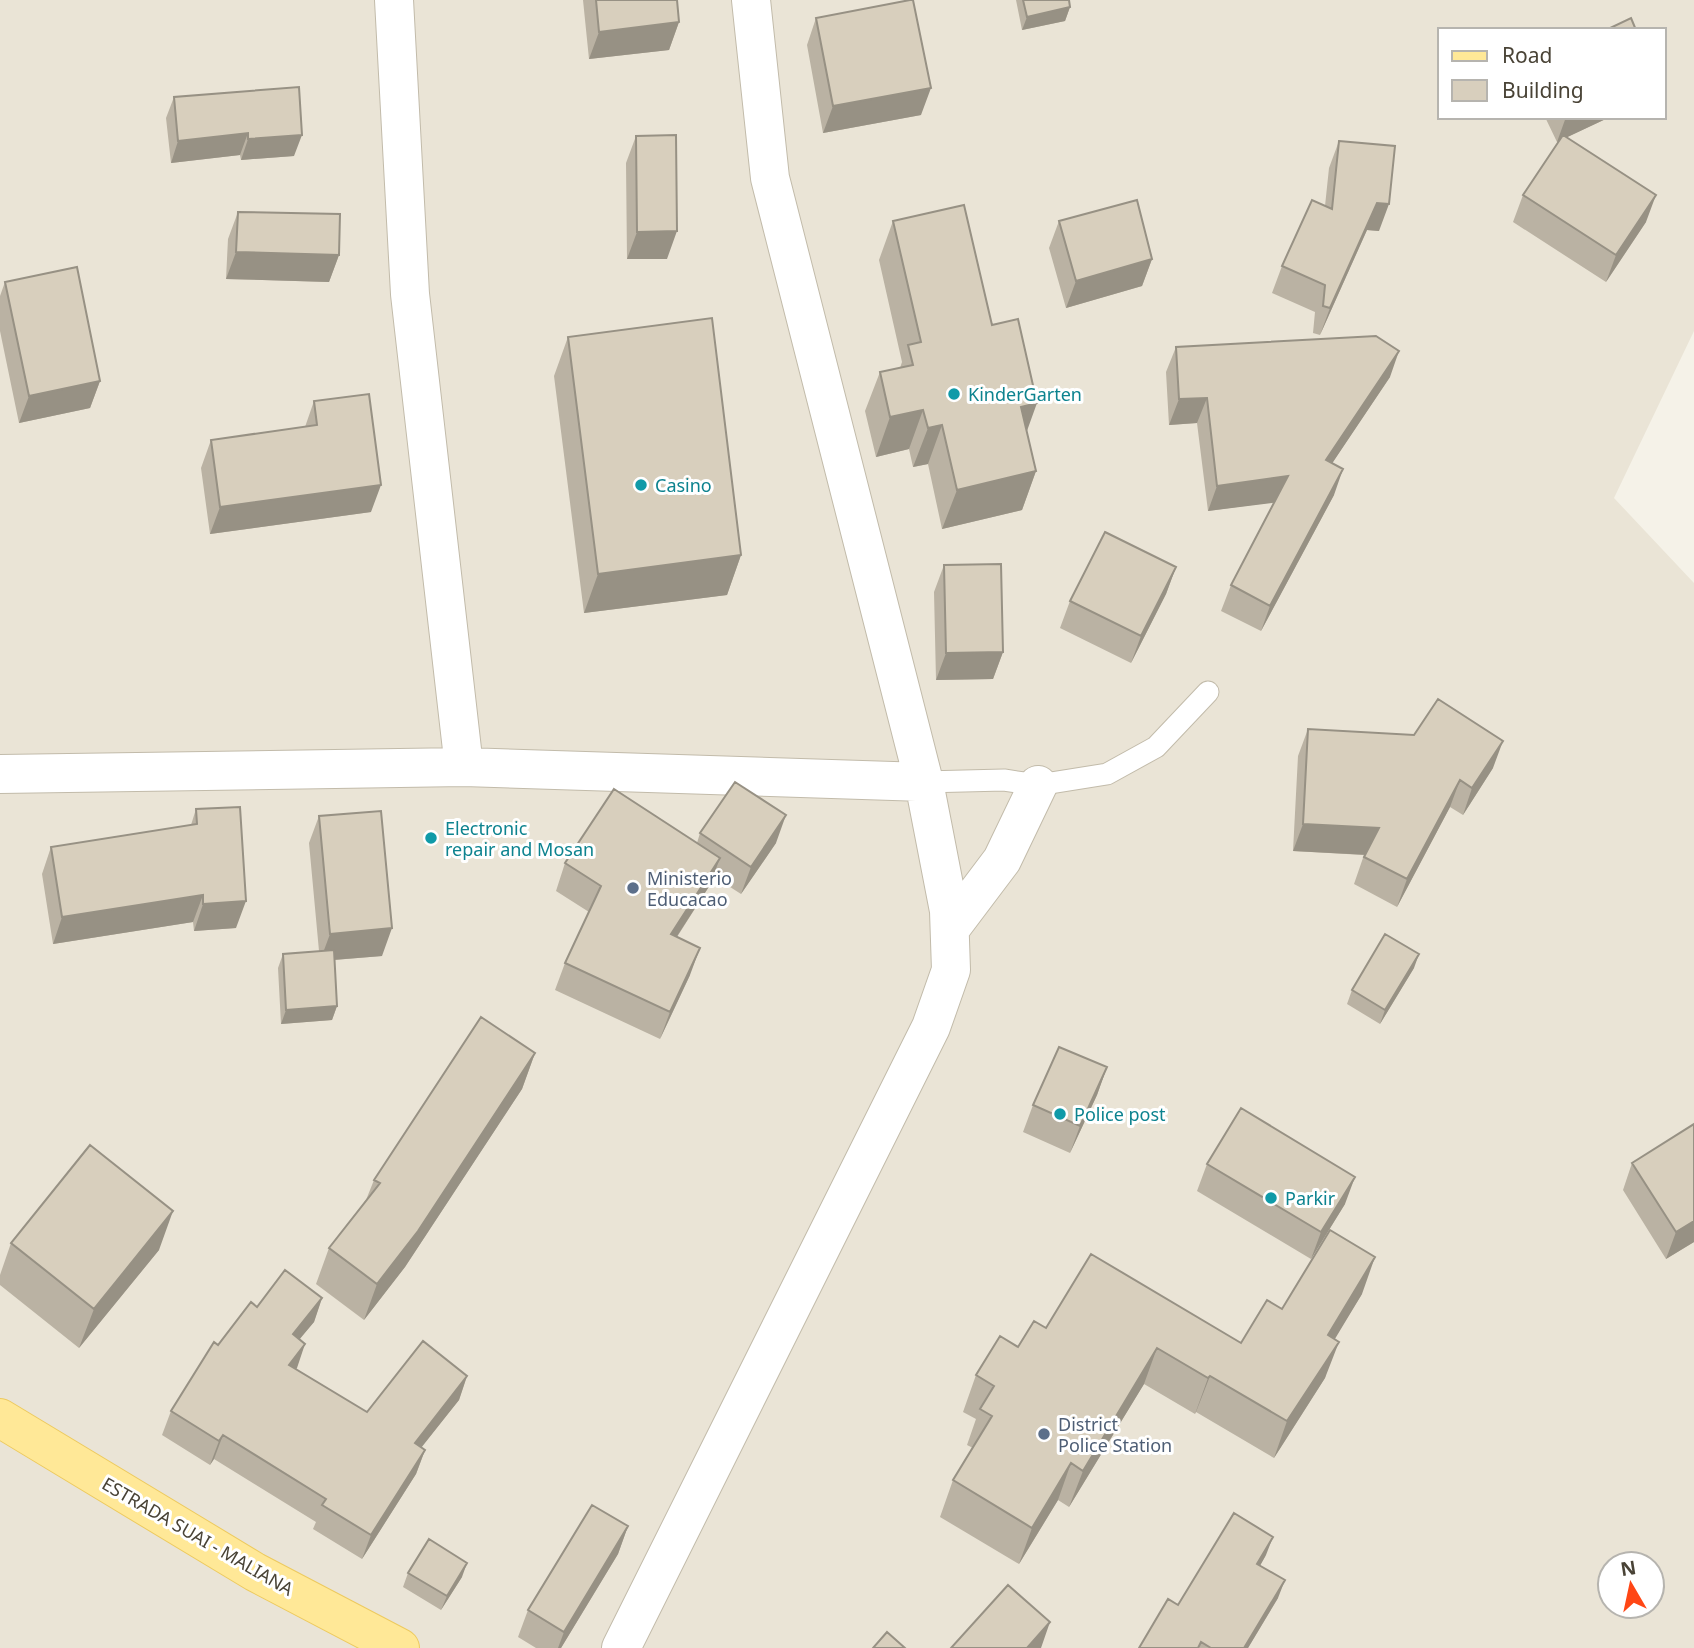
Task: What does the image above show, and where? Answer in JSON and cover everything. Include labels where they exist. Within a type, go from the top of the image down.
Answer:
[{"type":"main road","name":"ESTRADA SUAI - MALIANA","points":[[0,1418],[255,1572],[400,1648]]},
{"type":"street","points":[[394,0],[410,294],[464,767]]},
{"type":"street","points":[[621,1648],[931,1027],[951,970],[949,911],[924,782],[770,178],[751,0]]},
{"type":"street","points":[[0,774],[464,767],[924,782]]},
{"type":"street","points":[[950,929],[1002,860],[1038,785]]},
{"type":"lane","points":[[924,782],[1003,779],[1038,785],[1107,774],[1156,747],[1208,692]]},
{"type":"shaded area","points":[[0,0],[1694,0],[1694,331],[1614,498],[1694,583],[1694,1648],[0,1648]]},
{"type":"building","points":[[596,0],[677,0],[679,22],[599,32]]},
{"type":"building","points":[[913,0],[931,88],[833,106],[816,18]]},
{"type":"building","points":[[1023,0],[1069,0],[1070,7],[1027,17]]},
{"type":"building","points":[[1631,18],[1635,28],[1610,28]]},
{"type":"building","points":[[299,87],[302,135],[248,139],[248,133],[178,141],[174,97]]},
{"type":"building","points":[[676,135],[677,231],[637,232],[636,136]]},
{"type":"building","points":[[1563,135],[1656,195],[1616,255],[1523,195]]},
{"type":"building","points":[[1339,141],[1395,146],[1389,204],[1377,203],[1330,308],[1323,306],[1325,285],[1282,266],[1312,200],[1332,209]]},
{"type":"building","points":[[1137,200],[1152,259],[1076,281],[1059,221]]},
{"type":"building","name":"KinderGarten","points":[[964,205],[992,325],[1018,319],[1037,403],[1021,407],[1036,471],[957,490],[942,425],[928,428],[923,410],[890,417],[880,372],[913,365],[908,345],[921,342],[893,221]]},
{"type":"building","points":[[238,212],[340,214],[339,255],[236,252]]},
{"type":"building","points":[[77,267],[100,381],[29,396],[5,282]]},
{"type":"building","name":"Casino","points":[[712,318],[741,555],[598,574],[568,337]]},
{"type":"building","points":[[1376,336],[1399,351],[1326,460],[1343,469],[1270,606],[1231,585],[1288,476],[1217,486],[1207,398],[1179,399],[1176,347]]},
{"type":"building","points":[[369,394],[381,485],[220,507],[211,440],[317,425],[314,401]]},
{"type":"building","points":[[1105,532],[1176,567],[1141,636],[1070,601]]},
{"type":"building","points":[[1001,564],[1003,652],[946,653],[944,565]]},
{"type":"building","points":[[1438,699],[1503,741],[1472,788],[1460,780],[1407,879],[1364,857],[1379,828],[1303,824],[1308,729],[1414,735]]},
{"type":"building","points":[[735,782],[786,815],[751,867],[700,833]]},
{"type":"building","points":[[614,789],[720,858],[671,934],[700,948],[670,1012],[565,963],[601,886],[565,863]]},
{"type":"building","points":[[240,807],[246,901],[203,904],[203,895],[62,917],[51,847],[197,824],[196,809]]},
{"type":"building","points":[[381,811],[392,928],[330,934],[319,816]]},
{"type":"building","points":[[1385,934],[1419,954],[1385,1010],[1352,990]]},
{"type":"building","points":[[334,950],[337,1006],[286,1010],[283,954]]},
{"type":"building","points":[[481,1017],[535,1053],[418,1231],[377,1284],[329,1248],[380,1183],[374,1180]]},
{"type":"building","points":[[1059,1047],[1107,1067],[1080,1126],[1033,1105]]},
{"type":"building","points":[[1241,1108],[1355,1177],[1321,1232],[1207,1164]]},
{"type":"building","points":[[1694,1124],[1694,1221],[1676,1232],[1632,1163]]},
{"type":"building","points":[[90,1145],[173,1211],[94,1309],[11,1243]]},
{"type":"building","points":[[1330,1230],[1375,1257],[1328,1335],[1339,1342],[1287,1421],[1157,1348],[1083,1471],[1071,1463],[1032,1528],[953,1480],[992,1416],[980,1409],[994,1386],[976,1375],[1000,1336],[1018,1347],[1034,1321],[1046,1328],[1091,1254],[1241,1343],[1267,1300],[1282,1309]]},
{"type":"building","points":[[285,1270],[322,1298],[293,1334],[305,1344],[289,1365],[367,1412],[423,1341],[467,1376],[415,1443],[425,1450],[371,1535],[322,1505],[326,1499],[223,1435],[219,1441],[171,1411],[214,1342],[218,1345],[251,1302],[257,1307]]},
{"type":"building","points":[[592,1505],[628,1526],[564,1632],[528,1610]]},
{"type":"building","points":[[1234,1513],[1273,1537],[1257,1564],[1285,1580],[1244,1648],[1211,1648],[1201,1642],[1198,1648],[1139,1648],[1168,1599],[1178,1605]]},
{"type":"building","points":[[429,1539],[467,1563],[447,1596],[408,1573]]},
{"type":"building","points":[[1008,1585],[1050,1622],[1027,1648],[951,1648]]},
{"type":"building","points":[[887,1632],[905,1648],[873,1648]]},
{"type":"place","name":"KinderGarten","points":[[954,394]]},
{"type":"place","name":"Casino","points":[[641,485]]},
{"type":"place","name":"Electronic repair and Mosan","points":[[431,838]]},
{"type":"place","name":"Ministerio Educacao","points":[[633,888]]},
{"type":"place","name":"Police post","points":[[1060,1114]]},
{"type":"place","name":"Parkir","points":[[1271,1198]]},
{"type":"place","name":"District Police Station","points":[[1044,1434]]}]
